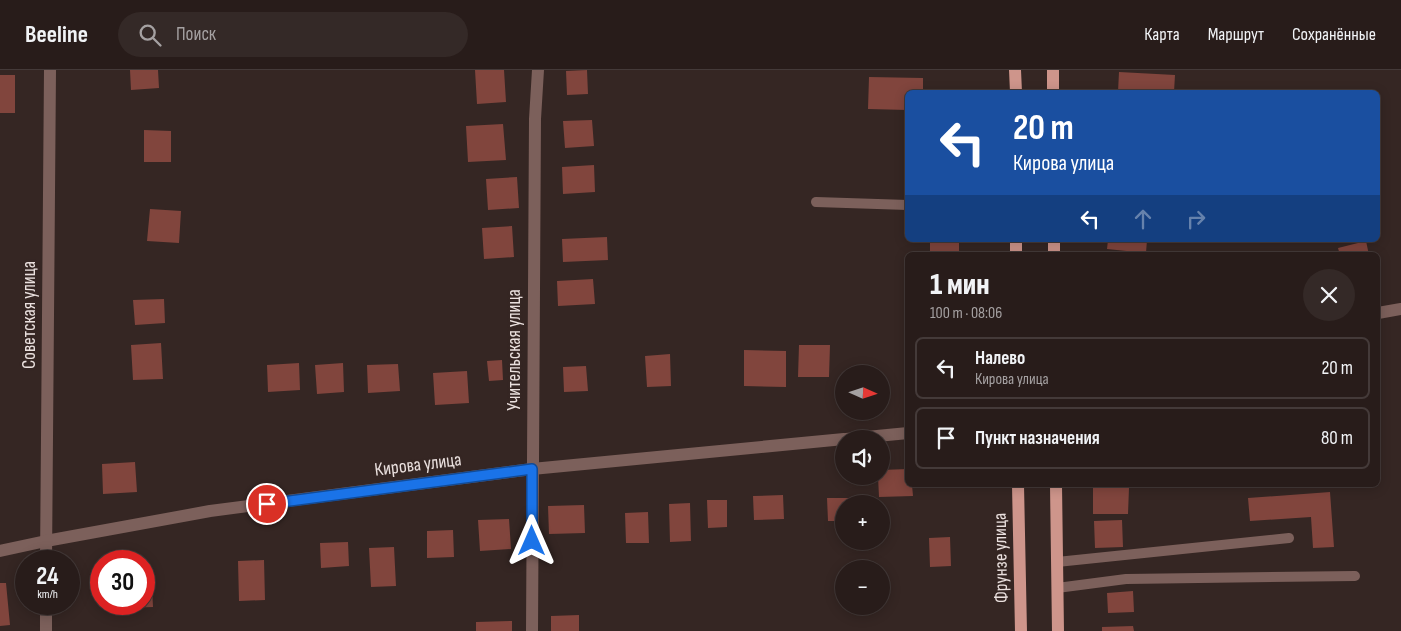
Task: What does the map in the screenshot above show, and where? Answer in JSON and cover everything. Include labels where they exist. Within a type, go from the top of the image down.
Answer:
[{"type":"main road","points":[[1016,70],[1016,90]]},
{"type":"main road","points":[[1053,70],[1053,90]]},
{"type":"main road","name":"Фрунзе улица","points":[[1018,487],[1021,631]]},
{"type":"main road","points":[[1056,487],[1058,631]]},
{"type":"street","name":"Советская улица","points":[[46,550],[50,70]]},
{"type":"street","name":"Учительская улица","points":[[532,631],[535,120],[538,70]]},
{"type":"street","points":[[1380,313],[1401,309]]},
{"type":"street","name":"Кирова улица","points":[[890,435],[905,433]]},
{"type":"street","name":"Кирова улица","points":[[0,551],[210,511],[532,469],[835,440]]},
{"type":"street","points":[[46,615],[46,631]]},
{"type":"lane","points":[[816,202],[905,204]]},
{"type":"lane","points":[[1057,562],[1289,538]]},
{"type":"lane","points":[[1058,588],[1126,579],[1355,576]]},
{"type":"building","points":[[130,70],[158,70],[159,88],[131,90]]},
{"type":"building","points":[[475,70],[504,70],[506,102],[477,104]]},
{"type":"building","points":[[587,70],[588,94],[567,95],[566,71]]},
{"type":"building","points":[[1119,72],[1175,75],[1174,90],[1118,90]]},
{"type":"building","points":[[0,75],[15,75],[15,113],[0,113]]},
{"type":"building","points":[[869,77],[923,78],[923,90],[905,90],[905,110],[868,109]]},
{"type":"building","points":[[592,120],[594,146],[565,148],[563,121]]},
{"type":"building","points":[[503,124],[506,160],[468,162],[466,126]]},
{"type":"building","points":[[144,130],[171,131],[171,162],[144,162]]},
{"type":"building","points":[[594,165],[595,192],[563,194],[562,167]]},
{"type":"building","points":[[517,177],[519,208],[488,210],[486,179]]},
{"type":"building","points":[[150,209],[181,211],[179,243],[147,241]]},
{"type":"building","points":[[512,226],[514,257],[484,259],[482,228]]},
{"type":"building","points":[[607,237],[608,260],[563,262],[562,239]]},
{"type":"building","points":[[930,242],[959,242],[959,252],[930,252]]},
{"type":"building","points":[[1108,242],[1147,242],[1146,252],[1107,249]]},
{"type":"building","points":[[1366,242],[1368,252],[1339,252],[1338,248]]},
{"type":"building","points":[[1326,251],[1326,252],[1294,252]]},
{"type":"building","points":[[593,279],[595,304],[558,306],[557,281]]},
{"type":"building","points":[[164,299],[165,323],[135,325],[133,300]]},
{"type":"building","points":[[161,343],[163,379],[133,380],[131,345]]},
{"type":"building","points":[[799,345],[830,345],[829,377],[798,377]]},
{"type":"building","points":[[744,350],[786,351],[786,387],[744,386]]},
{"type":"building","points":[[670,354],[671,386],[647,387],[645,356]]},
{"type":"building","points":[[502,360],[503,380],[489,381],[487,361]]},
{"type":"building","points":[[299,363],[300,390],[268,392],[267,365]]},
{"type":"building","points":[[343,363],[344,392],[317,394],[315,365]]},
{"type":"building","points":[[398,364],[400,391],[368,393],[367,365]]},
{"type":"building","points":[[586,366],[588,391],[564,392],[563,367]]},
{"type":"building","points":[[467,371],[469,403],[435,405],[433,373]]},
{"type":"building","points":[[135,462],[137,492],[103,494],[102,464]]},
{"type":"building","points":[[905,469],[905,487],[912,487],[913,496],[879,495],[878,485],[890,485],[890,470]]},
{"type":"building","points":[[1093,488],[1129,488],[1128,514],[1093,514]]},
{"type":"building","points":[[1330,492],[1334,547],[1313,548],[1311,517],[1250,521],[1248,498]]},
{"type":"building","points":[[783,495],[784,519],[754,520],[753,496]]},
{"type":"building","points":[[827,498],[835,498],[835,521],[828,521]]},
{"type":"building","points":[[707,500],[727,500],[727,527],[708,528]]},
{"type":"building","points":[[690,503],[691,541],[670,542],[669,504]]},
{"type":"building","points":[[584,505],[585,533],[549,534],[548,506]]},
{"type":"building","points":[[648,512],[649,543],[626,543],[625,513]]},
{"type":"building","points":[[509,519],[511,549],[480,551],[478,520]]},
{"type":"building","points":[[1122,520],[1123,547],[1095,548],[1094,521]]},
{"type":"building","points":[[453,530],[454,557],[427,558],[427,531]]},
{"type":"building","points":[[950,537],[951,566],[930,567],[929,538]]},
{"type":"building","points":[[348,542],[349,566],[321,568],[320,543]]},
{"type":"building","points":[[394,547],[396,586],[371,587],[369,548]]},
{"type":"building","points":[[264,560],[265,600],[239,601],[238,561]]},
{"type":"building","points":[[0,583],[6,583],[10,625],[0,626]]},
{"type":"building","points":[[1133,591],[1134,612],[1108,613],[1107,593]]},
{"type":"building","points":[[579,615],[579,631],[551,631],[551,616]]},
{"type":"building","points":[[512,621],[512,631],[476,631],[476,622]]},
{"type":"building","points":[[1133,626],[1134,631],[1102,631],[1102,627]]},
{"type":"route","points":[[267,504],[532,469],[532,541]]}]
